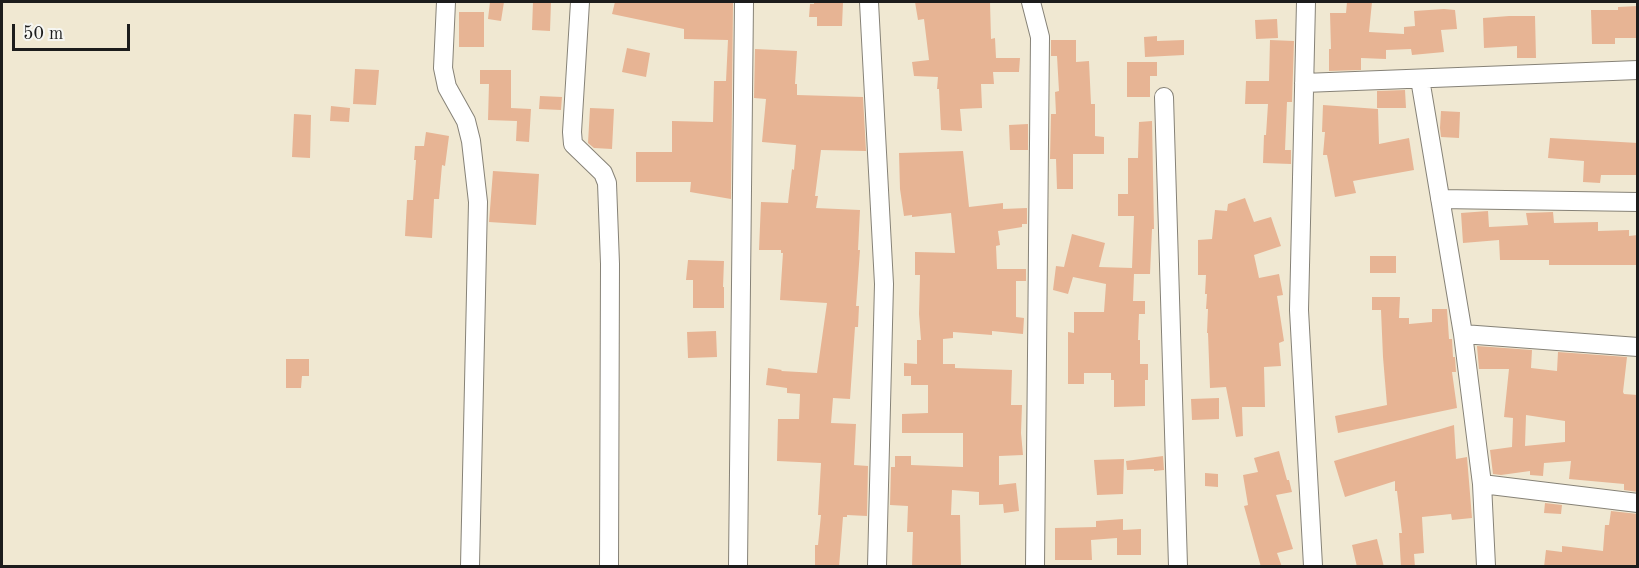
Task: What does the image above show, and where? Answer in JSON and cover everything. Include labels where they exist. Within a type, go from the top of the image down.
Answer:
[{"type":"street","points":[[446,2],[443,68],[447,87],[466,121],[471,141],[478,202],[470,567]]},
{"type":"street","points":[[580,2],[573,144],[603,173],[607,183],[610,264],[609,567]]},
{"type":"street","points":[[738,567],[744,2]]},
{"type":"street","points":[[869,2],[884,284],[877,567]]},
{"type":"street","points":[[1031,2],[1040,37],[1035,567]]},
{"type":"street","points":[[1306,2],[1299,309],[1313,567]]},
{"type":"street","points":[[1304,83],[1638,70]]},
{"type":"street","points":[[1420,79],[1463,334],[1482,484],[1486,567]]},
{"type":"street","points":[[1164,97],[1178,567]]},
{"type":"street","points":[[1440,199],[1638,202]]},
{"type":"street","points":[[1463,334],[1638,347]]},
{"type":"street","points":[[1482,484],[1638,503]]},
{"type":"building","points":[[490,2],[504,2],[501,21],[488,19]]},
{"type":"building","points":[[533,2],[551,2],[550,31],[532,30]]},
{"type":"building","points":[[615,2],[733,2],[731,199],[690,192],[691,182],[636,182],[636,152],[672,152],[672,121],[713,122],[714,81],[726,81],[728,40],[684,39],[684,29],[612,14]]},
{"type":"building","points":[[843,2],[842,26],[817,26],[817,17],[809,17],[810,4]]},
{"type":"building","points":[[915,2],[990,2],[991,39],[995,38],[996,58],[1020,58],[1019,72],[993,72],[994,84],[981,84],[982,108],[960,109],[962,131],[941,130],[938,77],[914,76],[912,62],[929,60],[924,19],[918,20]]},
{"type":"building","points":[[1347,2],[1372,2],[1369,32],[1404,34],[1404,27],[1415,26],[1414,11],[1444,9],[1455,10],[1457,29],[1441,30],[1444,52],[1412,55],[1411,49],[1386,50],[1386,59],[1361,58],[1361,70],[1329,71],[1330,13],[1346,13]]},
{"type":"building","points":[[1638,6],[1638,38],[1615,38],[1615,44],[1592,44],[1591,10],[1618,10],[1618,7]]},
{"type":"building","points":[[459,12],[484,12],[484,47],[459,47]]},
{"type":"building","points":[[1535,16],[1536,58],[1517,58],[1517,46],[1484,48],[1483,18]]},
{"type":"building","points":[[1277,19],[1278,38],[1256,39],[1255,20]]},
{"type":"building","points":[[1157,36],[1157,41],[1184,40],[1184,55],[1145,57],[1144,37]]},
{"type":"building","points":[[1051,40],[1076,40],[1076,62],[1089,61],[1091,104],[1095,104],[1095,136],[1104,137],[1104,154],[1073,154],[1073,189],[1057,189],[1056,159],[1050,159],[1051,114],[1056,114],[1055,92],[1059,91],[1057,56],[1051,56]]},
{"type":"building","points":[[1270,40],[1294,41],[1292,102],[1287,102],[1285,150],[1291,150],[1291,164],[1263,163],[1268,104],[1245,104],[1246,81],[1269,81]]},
{"type":"building","points":[[627,48],[650,53],[646,77],[622,72]]},
{"type":"building","points":[[755,49],[797,51],[795,84],[797,84],[797,95],[863,97],[866,151],[821,150],[815,196],[818,196],[816,208],[860,210],[856,306],[859,306],[858,327],[855,327],[850,399],[833,398],[831,423],[856,424],[854,465],[868,466],[867,516],[847,515],[843,517],[839,567],[815,567],[815,545],[818,545],[821,515],[818,515],[821,463],[777,461],[778,419],[799,419],[800,394],[787,393],[787,388],[766,385],[768,368],[817,373],[827,303],[780,300],[783,253],[781,250],[759,250],[761,202],[788,203],[796,145],[762,142],[766,99],[754,98]]},
{"type":"building","points":[[1127,62],[1157,62],[1157,76],[1150,76],[1150,97],[1127,97]]},
{"type":"building","points":[[355,69],[379,70],[376,105],[353,104]]},
{"type":"building","points":[[480,70],[511,70],[511,108],[531,109],[529,142],[516,141],[517,121],[488,120],[489,84],[480,84]]},
{"type":"building","points":[[1405,90],[1406,108],[1377,108],[1377,91]]},
{"type":"building","points":[[540,96],[562,97],[561,110],[539,109]]},
{"type":"building","points":[[1323,105],[1378,109],[1379,144],[1409,138],[1414,170],[1353,181],[1356,193],[1335,197],[1327,155],[1323,155],[1325,132],[1322,132]]},
{"type":"building","points":[[331,106],[350,108],[349,122],[330,121]]},
{"type":"building","points":[[590,108],[614,109],[612,149],[594,148],[588,143]]},
{"type":"building","points":[[1441,111],[1460,112],[1459,138],[1441,137]]},
{"type":"building","points":[[294,114],[311,115],[310,158],[292,157]]},
{"type":"building","points":[[1152,121],[1154,229],[1152,229],[1150,274],[1134,274],[1133,301],[1145,301],[1145,314],[1139,314],[1138,340],[1140,340],[1140,364],[1148,364],[1148,380],[1145,380],[1145,406],[1114,407],[1114,380],[1111,380],[1111,373],[1084,373],[1084,384],[1068,384],[1068,332],[1074,333],[1074,312],[1104,312],[1106,284],[1073,277],[1068,294],[1053,290],[1056,266],[1064,267],[1072,234],[1105,243],[1099,267],[1132,268],[1134,216],[1118,216],[1118,194],[1128,194],[1128,158],[1138,158],[1139,122]]},
{"type":"building","points":[[1028,124],[1028,150],[1010,150],[1009,125]]},
{"type":"building","points":[[426,132],[449,136],[445,166],[442,165],[439,199],[434,199],[432,238],[405,236],[407,200],[413,200],[415,146],[424,146]]},
{"type":"building","points":[[1550,138],[1638,143],[1638,175],[1601,175],[1600,183],[1583,182],[1584,161],[1548,158]]},
{"type":"building","points":[[963,151],[969,207],[1003,203],[1003,209],[1027,208],[1027,224],[998,231],[1000,245],[996,246],[997,269],[1026,269],[1026,281],[1016,281],[1016,317],[1024,318],[1023,334],[992,331],[992,335],[953,332],[953,338],[943,339],[943,364],[955,364],[955,368],[1012,370],[1011,405],[1022,405],[1023,455],[999,456],[999,485],[1016,483],[1019,511],[1004,513],[1003,504],[979,505],[979,492],[952,490],[951,515],[960,515],[961,567],[912,567],[913,532],[907,532],[908,506],[890,505],[891,467],[895,467],[895,456],[911,456],[911,465],[963,467],[963,433],[902,433],[902,414],[928,413],[928,385],[911,385],[911,376],[904,376],[904,363],[917,364],[917,340],[921,340],[920,275],[915,275],[915,252],[955,253],[951,213],[904,216],[900,189],[899,153]]},
{"type":"building","points":[[493,171],[539,174],[536,225],[489,222]]},
{"type":"building","points":[[1245,198],[1254,222],[1271,217],[1281,246],[1254,255],[1259,278],[1279,274],[1283,295],[1277,296],[1284,341],[1279,343],[1281,366],[1264,367],[1265,407],[1242,407],[1243,436],[1236,437],[1226,387],[1210,388],[1206,275],[1198,275],[1198,240],[1212,239],[1215,210],[1227,211],[1228,204]]},
{"type":"building","points":[[1488,211],[1489,227],[1528,225],[1526,213],[1553,212],[1554,223],[1598,222],[1598,231],[1629,230],[1629,236],[1638,235],[1638,265],[1549,265],[1549,260],[1500,260],[1499,240],[1463,243],[1461,213]]},
{"type":"building","points":[[1370,256],[1396,256],[1396,273],[1370,273]]},
{"type":"building","points":[[688,260],[724,261],[724,308],[693,308],[693,280],[686,280]]},
{"type":"building","points":[[1372,297],[1400,297],[1399,318],[1409,318],[1409,324],[1432,322],[1432,309],[1447,309],[1449,339],[1452,339],[1453,357],[1455,357],[1456,372],[1452,372],[1457,408],[1338,433],[1335,416],[1387,405],[1381,310],[1372,310]]},
{"type":"building","points":[[716,331],[717,357],[688,358],[687,332]]},
{"type":"building","points":[[1477,346],[1532,350],[1531,368],[1557,371],[1558,352],[1627,357],[1623,392],[1638,395],[1638,492],[1624,490],[1624,484],[1569,479],[1571,461],[1544,463],[1543,476],[1530,475],[1530,471],[1493,474],[1490,450],[1512,447],[1513,418],[1504,417],[1509,369],[1479,369]],"holes":[[[1526,415],[1565,421],[1565,442],[1525,446]]]},
{"type":"building","points":[[286,359],[309,359],[309,376],[302,376],[301,388],[286,388]]},
{"type":"building","points":[[1219,398],[1219,419],[1192,420],[1191,399]]},
{"type":"building","points":[[1454,425],[1456,459],[1467,457],[1472,518],[1452,520],[1451,514],[1422,517],[1424,553],[1414,554],[1415,567],[1401,567],[1399,533],[1402,533],[1395,481],[1345,497],[1334,461]]},
{"type":"building","points":[[1279,451],[1292,492],[1276,495],[1293,549],[1277,553],[1282,567],[1261,567],[1244,506],[1248,505],[1243,475],[1258,472],[1254,458]]},
{"type":"building","points":[[1163,456],[1164,470],[1127,470],[1126,461]]},
{"type":"building","points":[[1124,459],[1123,494],[1097,495],[1094,460]]},
{"type":"building","points":[[1205,473],[1218,474],[1218,487],[1205,486]]},
{"type":"building","points":[[1545,503],[1562,505],[1561,514],[1544,513]]},
{"type":"building","points":[[1611,511],[1638,514],[1638,567],[1544,567],[1546,550],[1562,552],[1562,546],[1603,551],[1605,525],[1609,525]]},
{"type":"building","points":[[1123,519],[1123,530],[1141,529],[1141,555],[1117,555],[1117,538],[1091,540],[1092,560],[1055,560],[1055,528],[1096,527],[1096,521]]},
{"type":"building","points":[[1377,539],[1384,567],[1357,567],[1352,545]]}]
